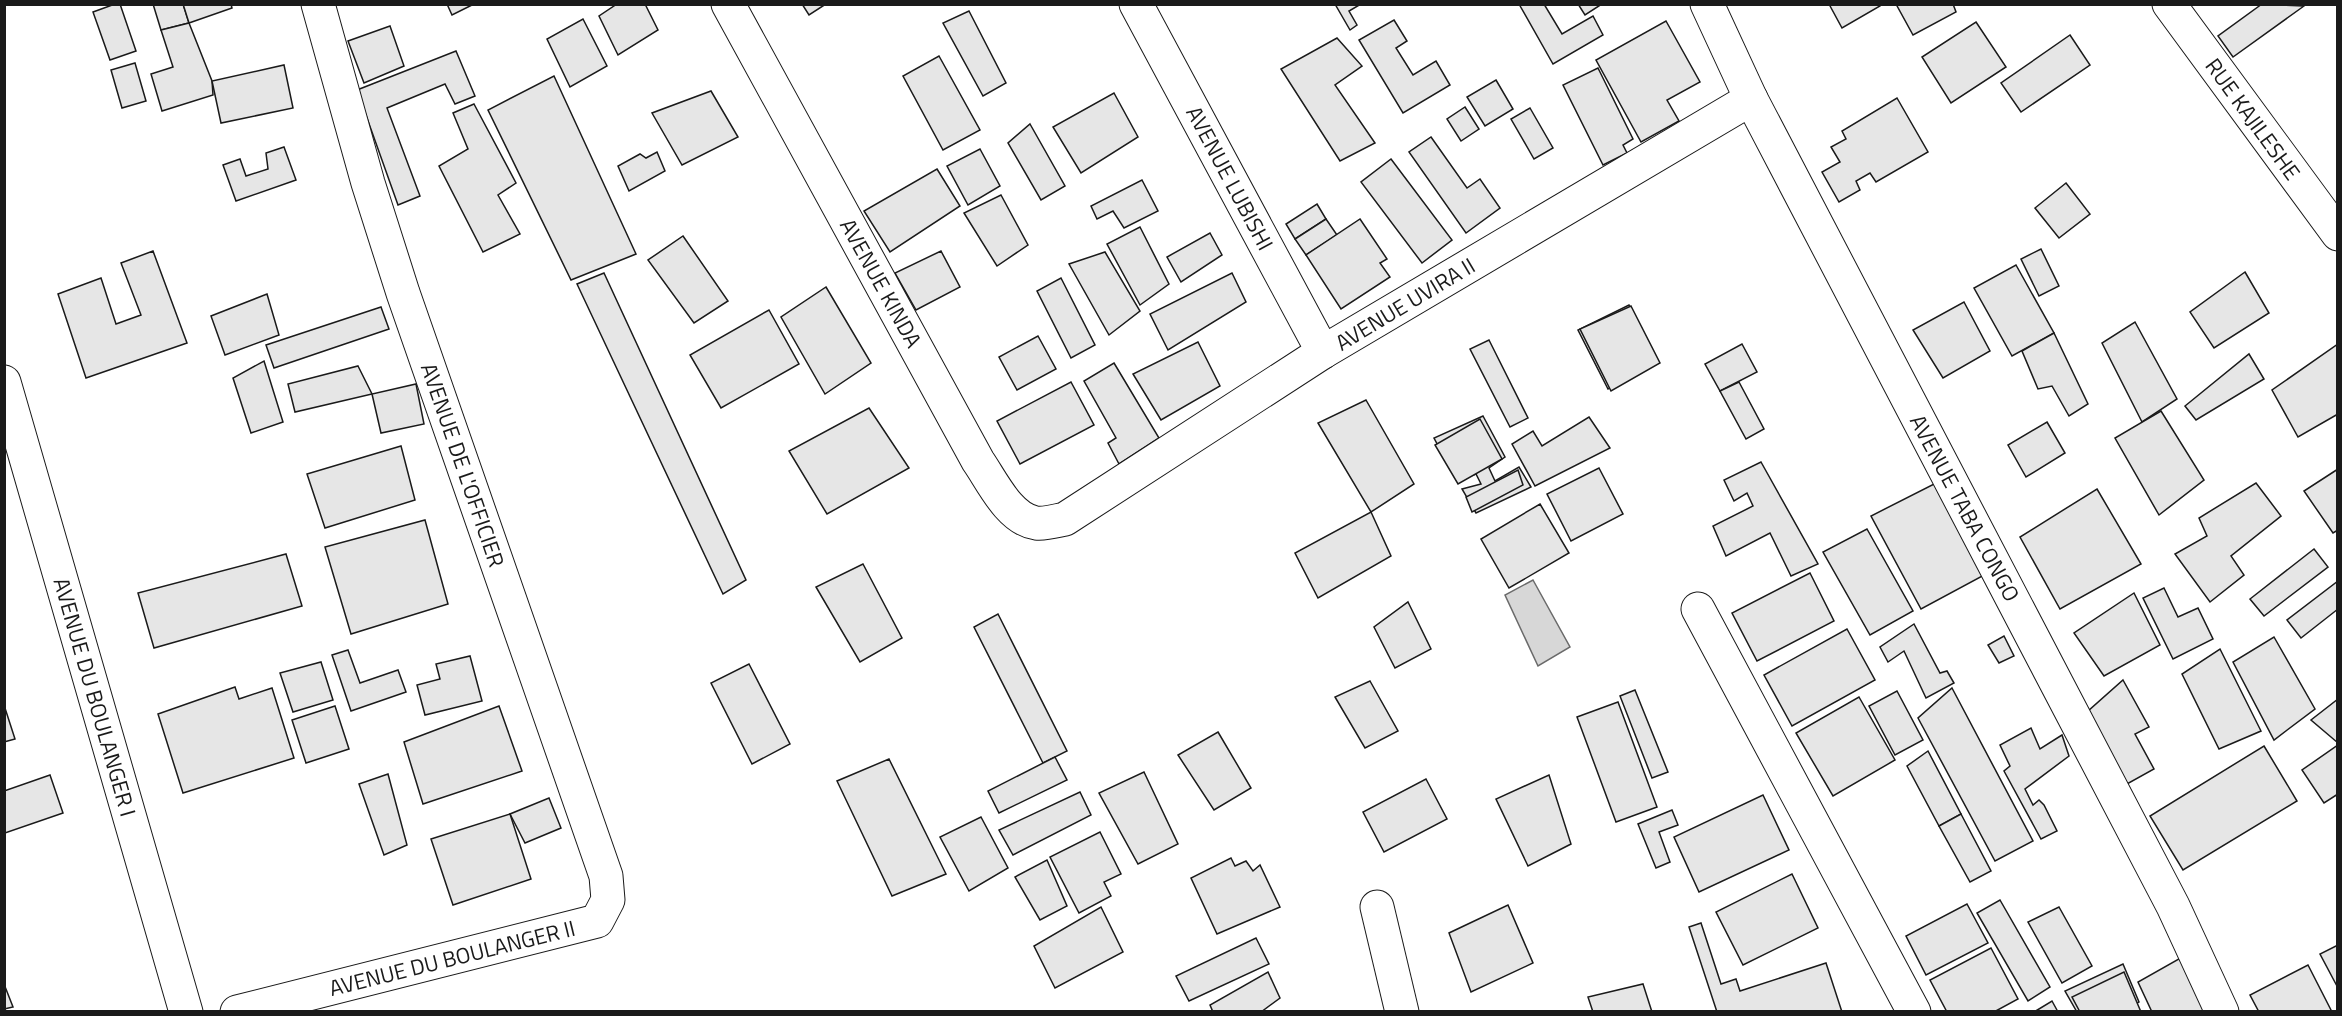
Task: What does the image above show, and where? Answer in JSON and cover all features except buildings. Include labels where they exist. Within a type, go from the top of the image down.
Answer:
[{"type":"street","name":"AVENUE DE L'OFFICIER","points":[[318,4],[368,183],[403,293],[606,876],[608,900],[597,921]]},
{"type":"street","name":"AVENUE KINDA","points":[[728,4],[978,460],[1012,509],[1021,516],[1034,523],[1065,519]]},
{"type":"street","name":"AVENUE LUBISHI","points":[[1136,4],[1323,352]]},
{"type":"street","name":"AVENUE TABA CONGO","points":[[1707,4],[1751,99],[2173,906],[2222,1011]]},
{"type":"street","name":"RUE KAJILESHE","points":[[2169,4],[2337,234]]},
{"type":"street","name":"AVENUE UVIRA II","points":[[1065,519],[1323,352],[1751,99]]},
{"type":"street","name":"AVENUE DU BOULANGER I","points":[[4,382],[186,1011]]},
{"type":"street","points":[[1698,609],[1914,1011]]},
{"type":"street","points":[[1377,907],[1402,1011]]},
{"type":"street","name":"AVENUE DU BOULANGER II","points":[[237,1011],[597,921]]},
{"type":"shaded area","points":[[1533,580],[1570,647],[1538,666],[1505,595]]}]
